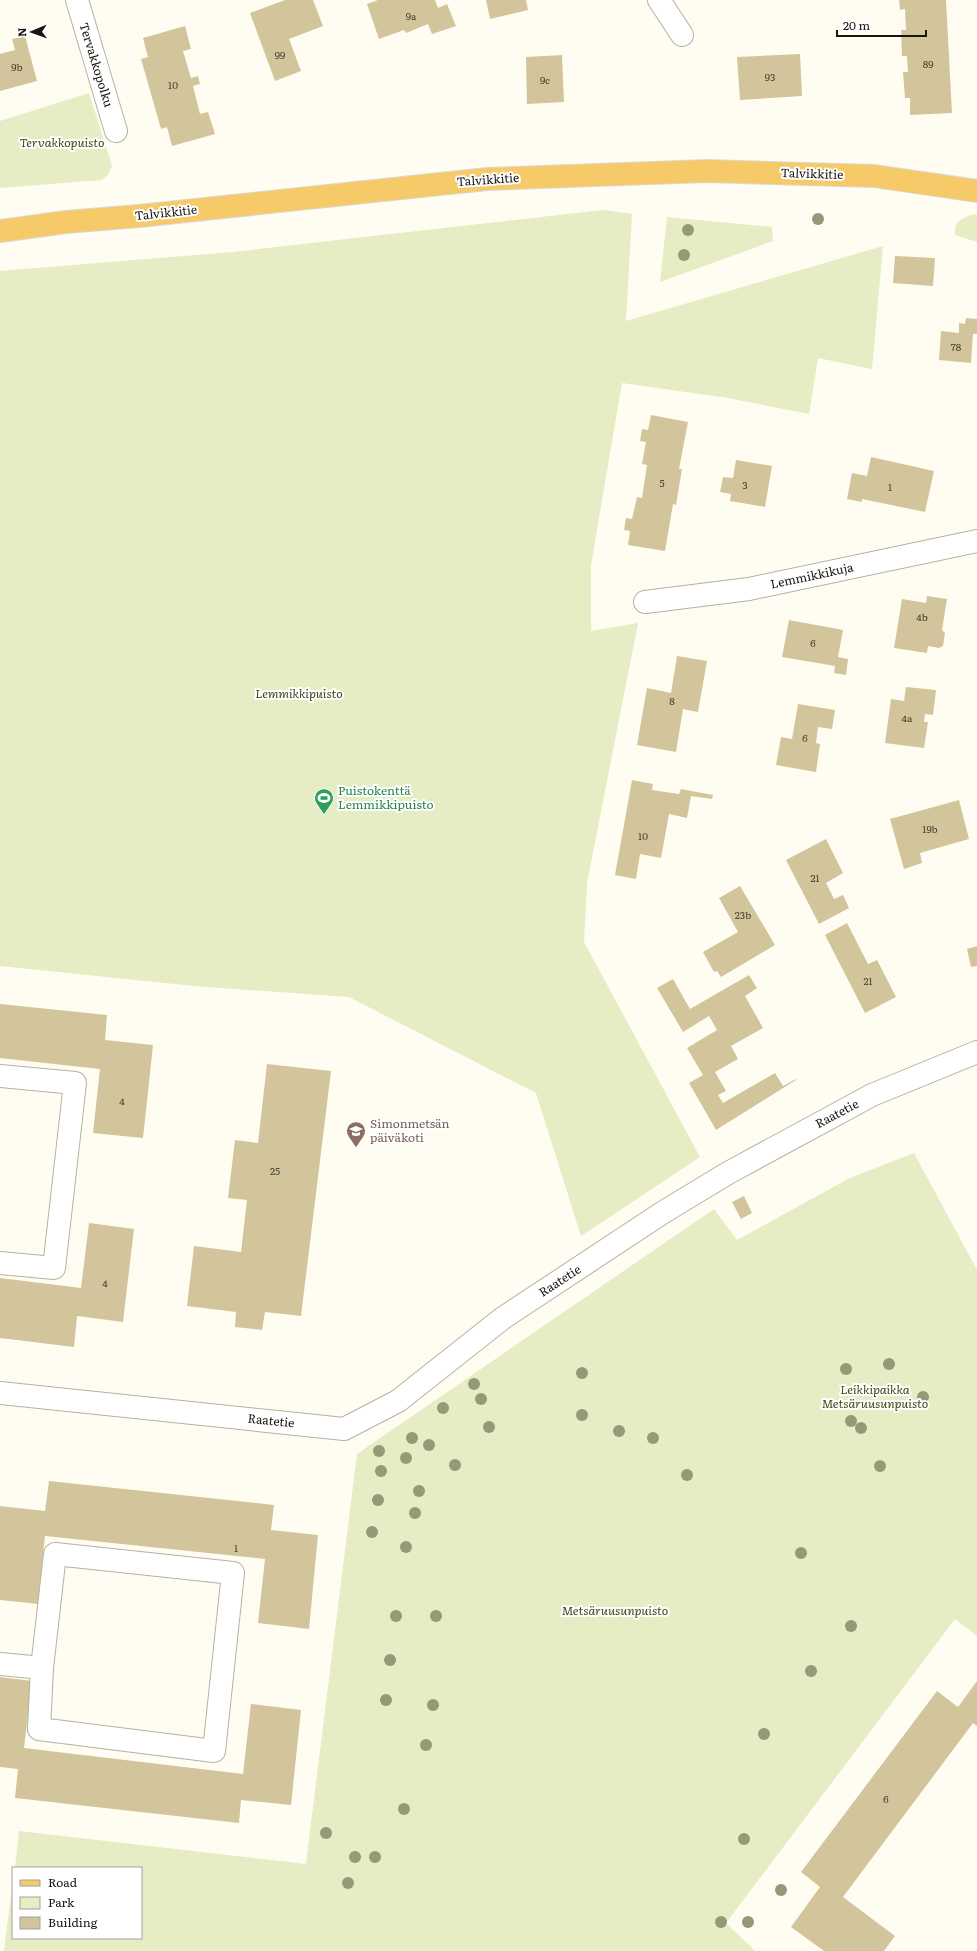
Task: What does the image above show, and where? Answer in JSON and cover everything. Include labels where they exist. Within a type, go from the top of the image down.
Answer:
[{"type":"main road","name":"Talvikkitie","points":[[0,231],[66,222],[139,216],[487,178],[707,171],[874,176],[977,192]]},
{"type":"street","name":"Tervakkopolku","points":[[77,0],[116,131]]},
{"type":"street","points":[[658,0],[682,35]]},
{"type":"street","name":"Lemmikkikuja","points":[[645,602],[749,589],[977,542]]},
{"type":"street","name":"Raatetie","points":[[0,1393],[344,1429],[398,1400],[503,1318],[662,1213],[728,1173],[872,1095],[977,1052]]},
{"type":"street","points":[[0,1076],[75,1083],[54,1268],[0,1263]]},
{"type":"street","points":[[55,1554],[232,1573],[214,1751],[39,1729],[42,1668],[55,1554]]},
{"type":"street","points":[[0,1664],[42,1668]]},
{"type":"green space","name":"Tervakkopuisto","points":[[89,93],[112,166],[108,175],[101,180],[0,188],[0,121]]},
{"type":"green space","name":"Lemmikkipuisto","points":[[603,210],[632,214],[626,321],[883,246],[872,369],[818,358],[809,414],[728,398],[622,383],[591,565],[591,631],[638,623],[587,883],[584,942],[700,1157],[581,1236],[536,1093],[349,997],[194,986],[0,966],[0,271],[233,252]]},
{"type":"green space","points":[[974,214],[977,215],[977,242],[955,235],[955,230],[959,221]]},
{"type":"green space","points":[[667,217],[772,227],[773,241],[660,282]]},
{"type":"green space","name":"Metsäruusunpuisto","points":[[914,1153],[977,1270],[977,1636],[955,1619],[726,1923],[755,1951],[4,1951],[12,1888],[12,1939],[142,1939],[142,1867],[15,1867],[19,1831],[306,1864],[357,1454],[714,1209],[737,1240],[850,1178]]},
{"type":"building","points":[[285,0],[313,0],[323,26],[289,39],[301,71],[275,81],[250,13]]},
{"type":"building","points":[[378,0],[435,0],[438,8],[447,4],[456,26],[432,34],[428,24],[406,33],[404,30],[379,39],[367,4]]},
{"type":"building","points":[[486,0],[526,0],[528,10],[490,19]]},
{"type":"building","points":[[899,0],[946,0],[952,113],[910,115],[910,98],[905,98],[903,72],[908,72],[907,56],[902,56],[901,30],[906,30],[905,9],[900,10]]},
{"type":"building","points":[[185,26],[191,49],[183,51],[191,78],[198,76],[200,84],[193,86],[200,114],[208,112],[215,134],[172,146],[167,127],[161,129],[141,59],[148,57],[143,38]]},
{"type":"building","points":[[25,36],[37,81],[0,91],[0,54],[15,50],[12,39]]},
{"type":"building","points":[[800,54],[802,96],[740,100],[737,57]]},
{"type":"building","points":[[562,55],[564,102],[527,104],[526,57]]},
{"type":"building","points":[[895,256],[935,258],[933,286],[893,283]]},
{"type":"building","points":[[966,318],[977,319],[977,334],[973,334],[971,363],[939,360],[941,331],[959,333],[959,323],[965,324]]},
{"type":"building","points":[[651,415],[688,422],[679,469],[682,469],[676,505],[673,504],[665,551],[628,545],[630,531],[624,530],[626,518],[632,519],[637,497],[642,498],[647,465],[642,464],[646,442],[640,441],[642,429],[648,430]]},
{"type":"building","points":[[871,457],[934,471],[925,512],[862,499],[862,502],[847,499],[852,473],[867,476]]},
{"type":"building","points":[[736,460],[772,466],[765,507],[730,501],[731,494],[720,492],[723,477],[733,478]]},
{"type":"building","points":[[927,596],[947,599],[942,630],[945,633],[943,646],[939,648],[928,646],[927,653],[894,648],[902,599],[926,603]]},
{"type":"building","points":[[789,620],[843,630],[838,657],[848,659],[846,675],[834,673],[835,666],[782,657]]},
{"type":"building","points":[[677,656],[707,661],[698,712],[683,709],[676,752],[637,745],[647,688],[671,693]]},
{"type":"building","points":[[906,687],[936,690],[933,715],[925,714],[924,722],[928,722],[924,748],[885,743],[891,699],[904,701]]},
{"type":"building","points":[[798,704],[835,710],[832,729],[818,727],[816,743],[820,744],[816,772],[776,765],[781,737],[792,739]]},
{"type":"building","points":[[632,780],[653,784],[652,790],[679,794],[681,789],[713,795],[712,799],[691,796],[687,818],[669,814],[661,858],[640,854],[636,879],[615,875]]},
{"type":"building","points":[[959,800],[969,839],[920,853],[922,863],[904,869],[890,819]]},
{"type":"building","points":[[826,839],[843,873],[826,883],[834,899],[843,895],[849,908],[819,924],[786,860]]},
{"type":"building","points":[[740,886],[775,945],[721,977],[717,971],[714,972],[703,952],[738,932],[719,898]]},
{"type":"building","points":[[847,923],[868,964],[877,960],[896,997],[865,1013],[825,935]]},
{"type":"building","points":[[977,946],[977,966],[971,967],[967,949]]},
{"type":"building","points":[[749,975],[757,988],[745,996],[763,1028],[731,1046],[738,1059],[715,1072],[726,1091],[718,1095],[723,1103],[775,1073],[783,1086],[796,1080],[716,1130],[689,1083],[703,1075],[687,1048],[717,1030],[709,1016],[683,1032],[657,988],[673,979],[690,1009]]},
{"type":"building","points":[[0,1004],[107,1015],[105,1040],[153,1045],[143,1138],[93,1133],[100,1069],[0,1058]]},
{"type":"building","points":[[267,1064],[331,1071],[301,1316],[265,1312],[262,1330],[235,1327],[236,1312],[187,1306],[194,1246],[241,1252],[247,1200],[228,1198],[235,1140],[258,1143]]},
{"type":"building","points":[[744,1196],[752,1213],[741,1219],[732,1202]]},
{"type":"building","points":[[89,1223],[134,1229],[123,1322],[77,1316],[74,1347],[0,1338],[0,1278],[81,1288]]},
{"type":"building","points":[[49,1481],[274,1505],[271,1530],[318,1535],[309,1629],[258,1623],[265,1559],[45,1536],[38,1604],[0,1600],[0,1506],[45,1511]]},
{"type":"building","points":[[0,1677],[32,1681],[24,1748],[243,1774],[251,1704],[301,1710],[291,1805],[241,1800],[239,1823],[15,1798],[18,1769],[0,1767]]},
{"type":"building","points":[[977,1681],[977,1726],[973,1723],[843,1897],[895,1936],[884,1951],[824,1951],[791,1927],[820,1887],[801,1872],[937,1691],[958,1707]]},
{"type":"place","name":"Puistokenttä Lemmikkipuisto","points":[[324,815]]},
{"type":"place","name":"Simonmetsän päiväkoti","points":[[356,1148]]},
{"type":"park label","name":"Leikkipaikka Metsäruusunpuisto","points":[[875,1397]]}]
